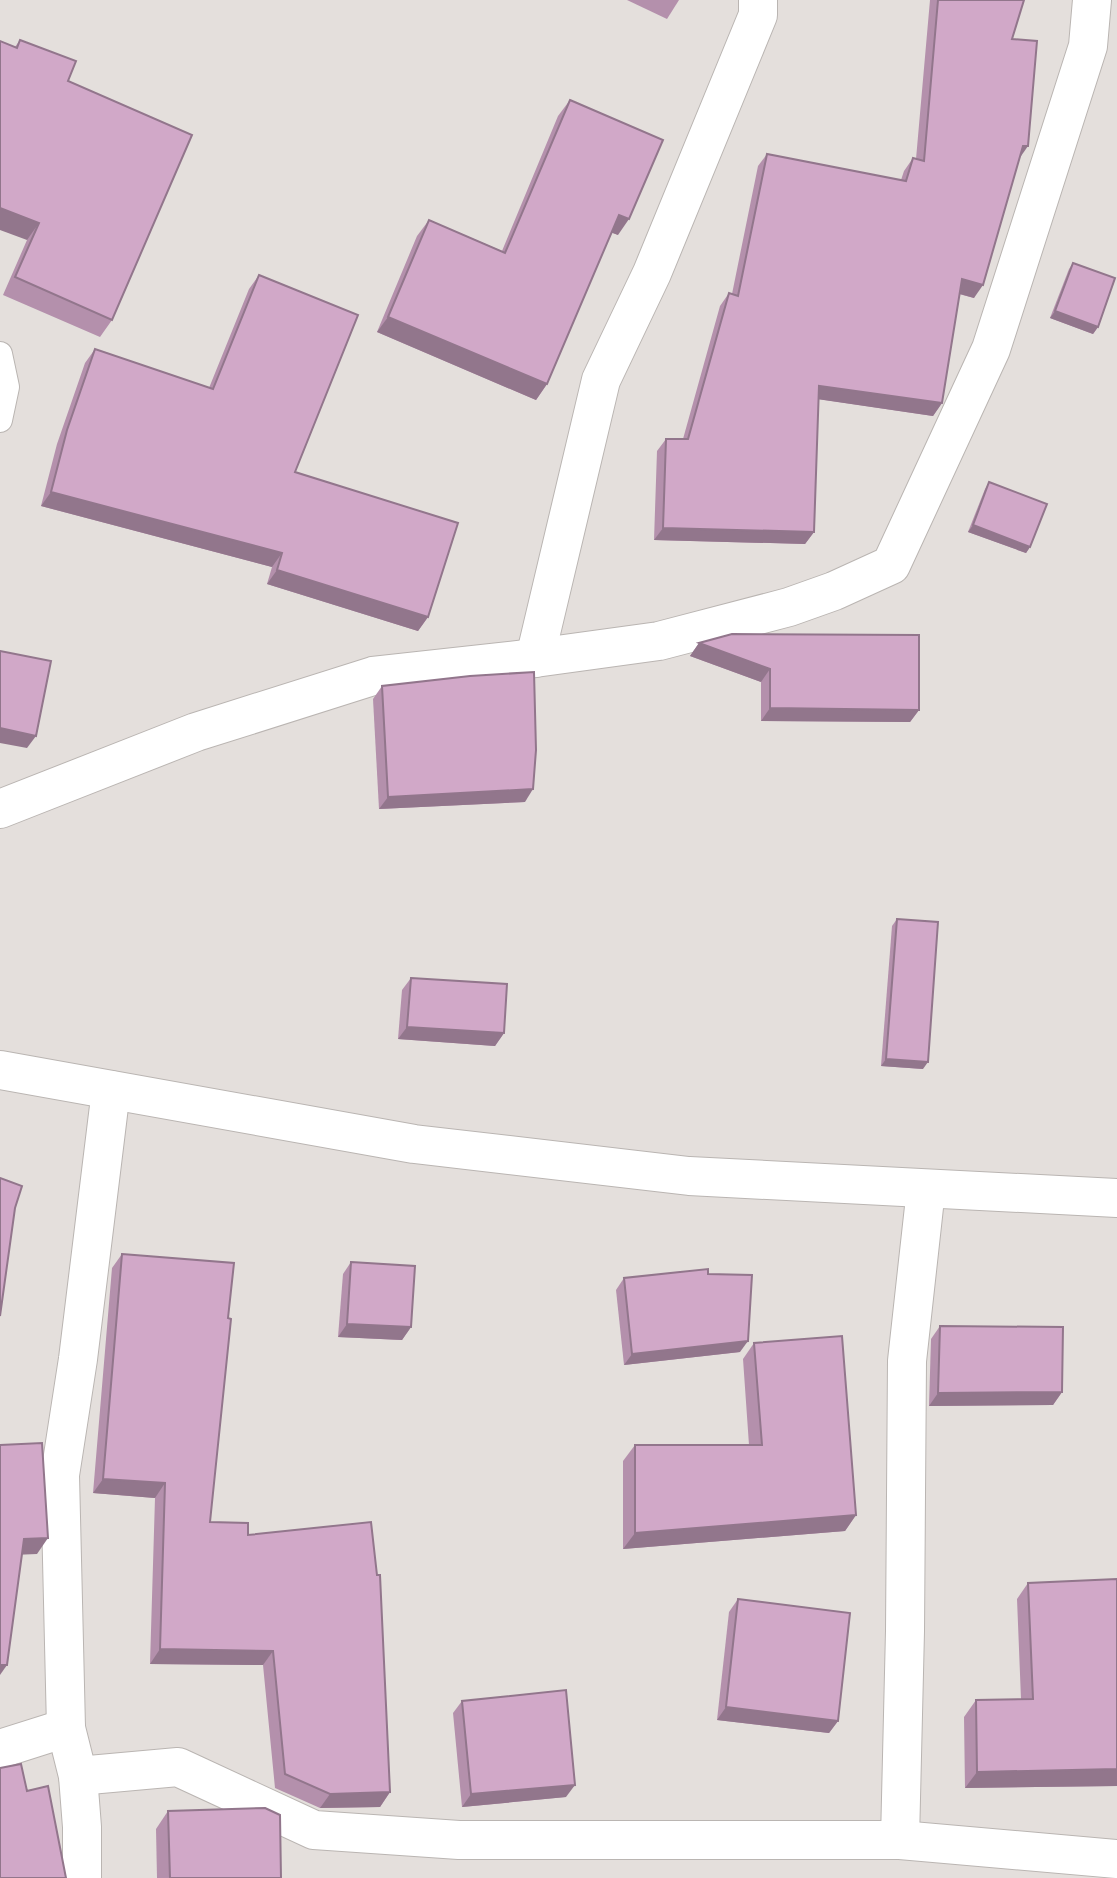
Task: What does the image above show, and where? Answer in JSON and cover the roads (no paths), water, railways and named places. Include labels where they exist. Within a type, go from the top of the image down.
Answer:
[{"type":"street","points":[[535,658],[601,380],[652,274],[758,15],[758,0]]},
{"type":"street","points":[[0,809],[197,732],[373,676],[659,641],[789,607],[834,591],[891,565],[991,349],[1088,46],[1092,0]]},
{"type":"street","points":[[0,1070],[414,1144],[689,1176],[1117,1198]]},
{"type":"street","points":[[82,1878],[78,1776],[66,1728],[60,1475],[78,1359],[111,1090]]},
{"type":"street","points":[[900,1840],[907,1361],[926,1189]]},
{"type":"street","points":[[0,1749],[66,1728]]},
{"type":"street","points":[[78,1776],[178,1767],[314,1830],[459,1840],[900,1840],[1117,1859]]},
{"type":"lane","points":[[0,354],[7,387],[0,421]]}]
